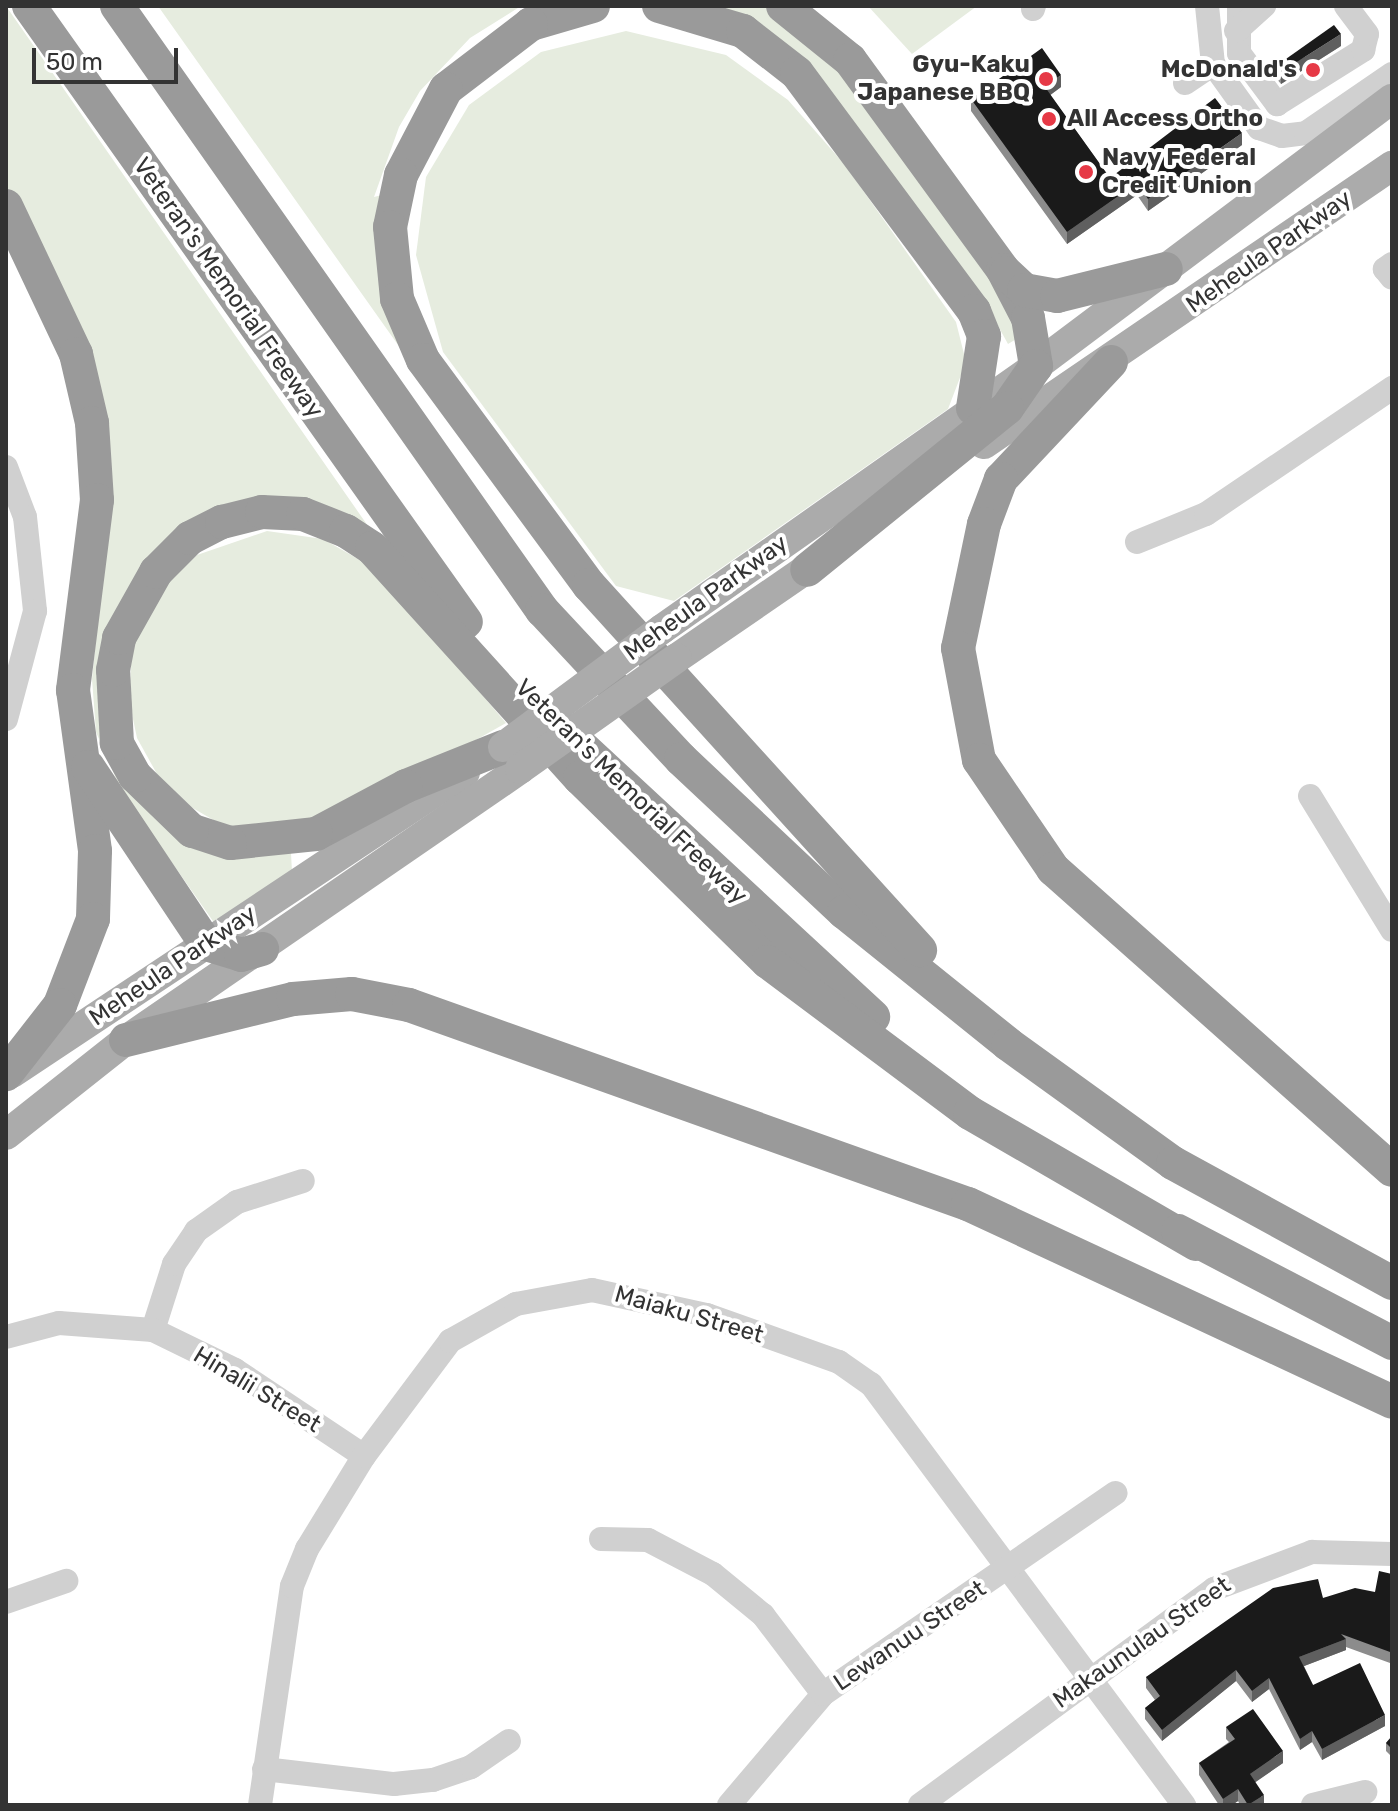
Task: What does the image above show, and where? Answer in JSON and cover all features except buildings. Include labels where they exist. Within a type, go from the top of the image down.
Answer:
[{"type":"highway","name":"Veteran's Memorial Freeway","points":[[29,6],[444,595],[527,698],[871,1016],[1196,1244],[1392,1343]]},
{"type":"highway","points":[[117,6],[542,610],[681,759],[844,912],[1008,1044],[1173,1163],[1392,1283]]},
{"type":"highway","points":[[593,6],[531,24],[486,52],[426,120],[401,175],[390,227],[392,280],[409,329],[484,450],[589,585],[1008,1044]]},
{"type":"highway","points":[[659,6],[743,31],[816,97],[974,311],[984,336],[973,408]]},
{"type":"highway","points":[[783,6],[850,60],[1003,270],[1028,318],[1036,366],[1007,408],[807,570]]},
{"type":"highway","points":[[6,206],[76,354],[92,423],[97,500],[74,647],[75,725],[95,851],[93,919],[60,1005],[6,1075]]},
{"type":"highway","points":[[1003,270],[1024,290],[1057,296],[1166,269]]},
{"type":"highway","points":[[1111,362],[1010,468],[984,524],[958,648],[979,760],[1053,869],[1392,1170]]},
{"type":"highway","points":[[512,758],[406,786],[316,834],[230,843],[192,831],[135,776],[117,743],[113,670],[119,638],[156,572],[190,538],[222,522],[262,512],[303,514],[346,531],[372,548],[580,778],[768,962],[970,1113],[1196,1244]]},
{"type":"highway","points":[[75,725],[108,807],[206,944],[241,955],[262,949]]},
{"type":"highway","points":[[126,1040],[293,999],[352,994],[409,1005],[968,1204],[1392,1402]]},
{"type":"main road","name":"Meheula Parkway","points":[[6,1135],[126,1040],[262,949],[512,758],[662,629],[1036,366],[1392,99]]},
{"type":"main road","name":"Meheula Parkway","points":[[6,1075],[206,944],[677,658],[1392,166]]},
{"type":"street","points":[[1207,6],[1213,64],[1259,128],[1282,136],[1306,133],[1392,74]]},
{"type":"street","points":[[1239,6],[1236,31],[1239,53],[1277,104],[1288,103],[1363,50],[1367,34],[1346,6]]},
{"type":"street","points":[[1236,31],[1264,6]]},
{"type":"street","points":[[1185,83],[1213,64]]},
{"type":"street","points":[[1392,264],[1385,269],[1392,278]]},
{"type":"street","points":[[1137,542],[1206,514],[1392,388]]},
{"type":"street","points":[[6,467],[25,517],[35,611],[6,719]]},
{"type":"street","points":[[1310,796],[1392,930]]},
{"type":"street","points":[[153,1330],[174,1264],[196,1231],[237,1202],[303,1181]]},
{"type":"street","name":"Maiaku Street","points":[[260,1805],[292,1586],[364,1456],[450,1341],[484,1318],[553,1295],[627,1292],[839,1362],[871,1384],[1184,1805]]},
{"type":"street","name":"Hinalii Street","points":[[6,1337],[59,1323],[153,1330],[235,1370],[364,1456]]},
{"type":"street","name":"Lewanuu Street","points":[[729,1805],[823,1694],[1116,1493]]},
{"type":"street","points":[[601,1539],[648,1540],[713,1574],[763,1615],[823,1694]]},
{"type":"street","name":"Makaunulau Street","points":[[920,1805],[1091,1680],[1248,1571],[1312,1552],[1392,1554]]},
{"type":"street","points":[[6,1602],[66,1581]]},
{"type":"street","points":[[264,1769],[394,1784],[433,1780],[471,1767],[509,1741]]},
{"type":"street","points":[[1313,1805],[1365,1792]]},
{"type":"shaded area","points":[[6,6],[377,539],[270,500],[114,613],[130,793],[163,826],[291,853],[292,872],[215,924],[121,790],[96,732],[92,679],[111,488],[6,186]]},
{"type":"shaded area","points":[[158,6],[521,6],[470,38],[420,91],[399,127],[374,197],[382,195],[376,244],[517,513]]},
{"type":"shaded area","points":[[709,6],[767,6],[808,35],[945,204],[1023,335],[1008,344],[981,295],[828,88]]},
{"type":"shaded area","points":[[868,6],[977,6],[912,54]]},
{"type":"shaded area","points":[[626,31],[726,55],[788,100],[845,165],[956,322],[966,362],[948,409],[674,601],[616,586],[443,352],[416,255],[426,177],[469,105],[541,52]]},
{"type":"shaded area","points":[[267,531],[323,539],[374,568],[506,723],[332,821],[274,837],[222,825],[191,807],[157,774],[137,738],[129,700],[132,649],[162,588],[197,555]]},
{"type":"place","name":"McDonald's","points":[[1313,70]]},
{"type":"place","name":"Gyu-Kaku Japanese BBQ","points":[[1046,79]]},
{"type":"place","name":"All Access Ortho","points":[[1049,119]]},
{"type":"place","name":"Navy Federal Credit Union","points":[[1086,172]]}]
